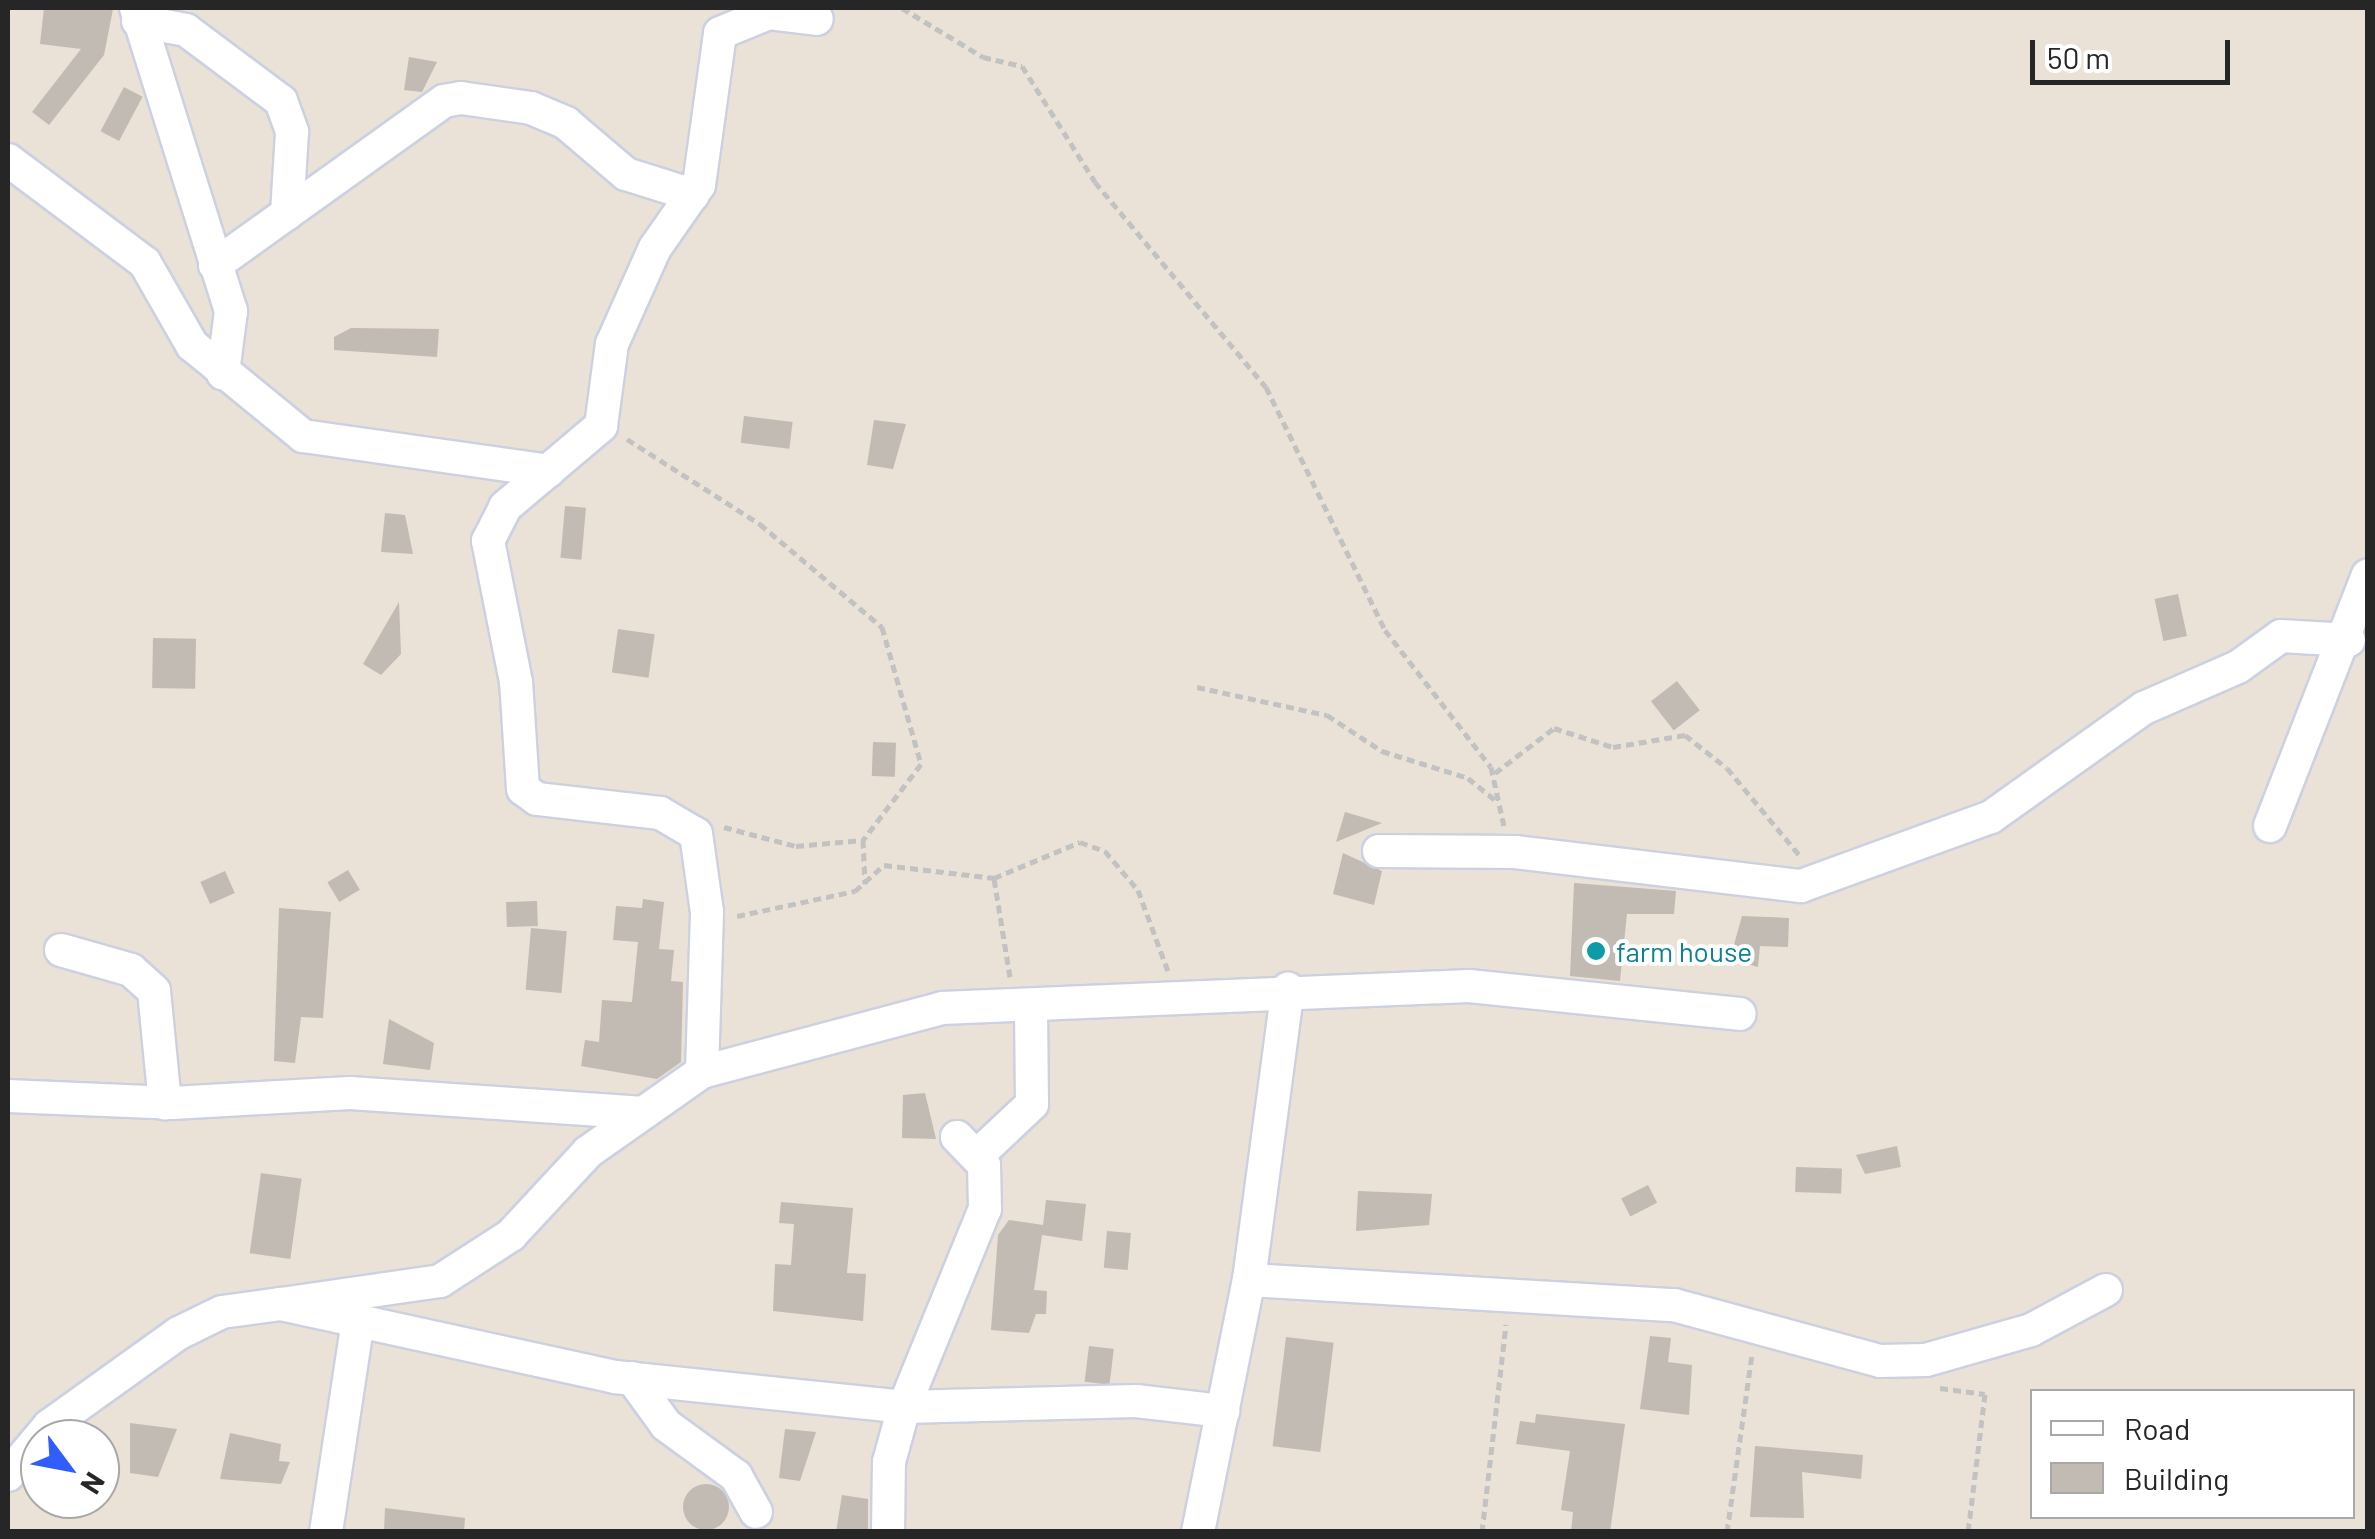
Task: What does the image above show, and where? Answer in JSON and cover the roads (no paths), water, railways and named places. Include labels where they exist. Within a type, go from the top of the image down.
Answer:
[{"type":"street","points":[[702,1072],[706,922],[702,850],[692,828],[660,812],[538,799],[516,774],[516,682],[488,540],[505,508],[590,440],[607,401],[612,344],[655,248],[693,196],[707,154],[720,33],[770,12],[816,19]]},
{"type":"street","points":[[137,14],[186,30],[281,101],[292,132],[287,214]]},
{"type":"street","points":[[137,14],[233,325],[223,373]]},
{"type":"street","points":[[215,265],[461,98],[531,108],[566,123],[626,174],[693,196]]},
{"type":"street","points":[[8,160],[145,264],[186,336],[223,373],[329,445],[549,472]]},
{"type":"street","points":[[2270,826],[2348,640],[2368,575]]},
{"type":"street","points":[[1378,850],[1514,852],[1774,887],[1826,876],[1991,817],[2144,708],[2238,667],[2281,636],[2348,640]]},
{"type":"street","points":[[61,950],[131,970],[154,991],[165,1103]]},
{"type":"street","points":[[8,1475],[50,1426],[191,1326],[280,1304],[420,1288],[469,1267],[640,1113],[702,1072],[942,1008],[1288,990],[1469,986],[1740,1014]]},
{"type":"street","points":[[1205,1528],[1249,1280],[1288,990]]},
{"type":"street","points":[[888,1532],[890,1462],[904,1407],[980,1224],[968,1145],[1032,1104],[1027,1006]]},
{"type":"street","points":[[8,1096],[165,1103],[350,1093],[640,1113]]},
{"type":"street","points":[[1249,1280],[1511,1292],[1757,1322],[1865,1361],[1926,1360],[2031,1330],[2106,1290]]},
{"type":"street","points":[[280,1304],[540,1367],[632,1378],[904,1407],[1118,1401],[1223,1411]]},
{"type":"street","points":[[326,1532],[358,1320]]},
{"type":"street","points":[[632,1378],[666,1425],[736,1476],[756,1512]]},
{"type":"place","name":"farm house","points":[[1596,951]]}]
